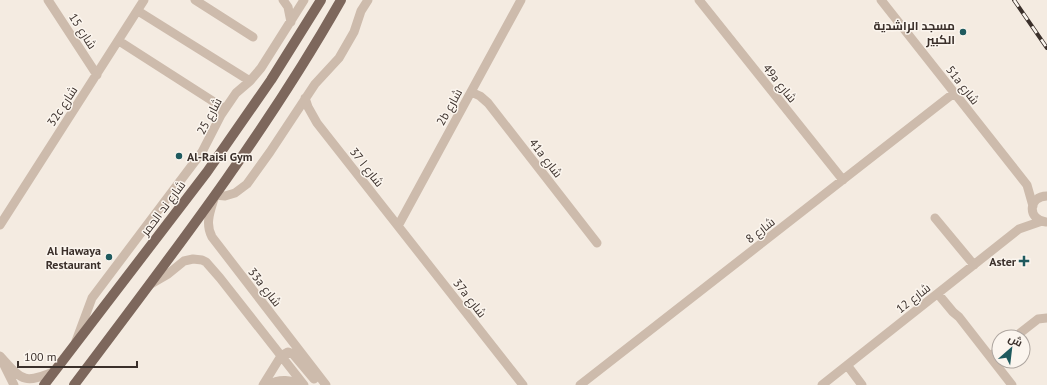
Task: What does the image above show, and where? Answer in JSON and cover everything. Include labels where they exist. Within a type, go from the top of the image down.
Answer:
[{"type":"main road","name":"شارع ند الحمر","points":[[44,385],[207,172],[238,129],[321,0]]},
{"type":"main road","points":[[74,385],[215,196],[282,96],[341,0]]},
{"type":"street","name":"شارع 15","points":[[48,0],[97,75]]},
{"type":"street","name":"32c شارع","points":[[0,225],[144,0]]},
{"type":"street","points":[[195,0],[253,37]]},
{"type":"street","points":[[283,0],[288,7],[291,22]]},
{"type":"street","name":"شارع 25","points":[[74,347],[92,298],[202,152],[225,109],[236,93],[250,81],[261,68],[304,0]]},
{"type":"street","points":[[215,196],[230,195],[244,188],[317,81],[339,58],[368,0]]},
{"type":"street","name":"2b شارع","points":[[398,226],[521,0]]},
{"type":"street","name":"49a شارع","points":[[699,0],[842,180]]},
{"type":"street","name":"51a شارع","points":[[881,0],[1027,185],[1047,196]]},
{"type":"street","points":[[138,11],[250,81]]},
{"type":"street","points":[[119,41],[225,109]]},
{"type":"street","name":"41a شارع","points":[[471,92],[480,96],[488,103],[597,243]]},
{"type":"street","name":"شارع 8","points":[[580,385],[954,93]]},
{"type":"street","name":"شارع ا 37","points":[[305,98],[317,124],[398,226]]},
{"type":"street","points":[[293,117],[306,117],[317,124]]},
{"type":"street","name":"51a شارع","points":[[1027,185],[1032,208]]},
{"type":"street","name":"33a شارع","points":[[215,196],[208,222],[209,232],[220,249],[326,385]]},
{"type":"street","points":[[1045,222],[1036,218],[1032,208],[1038,198],[1047,196]]},
{"type":"street","name":"شارع 12","points":[[822,385],[1019,229],[1032,208]]},
{"type":"street","points":[[934,218],[974,266]]},
{"type":"street","name":"شارع 12","points":[[1019,229],[1045,222]]},
{"type":"street","name":"37a شارع","points":[[398,226],[523,385]]},
{"type":"street","points":[[149,285],[168,274],[184,261],[197,259],[206,262],[304,385]]},
{"type":"street","points":[[941,291],[959,317],[1012,385]]},
{"type":"street","points":[[1025,329],[1038,319],[1047,318]]},
{"type":"street","points":[[263,385],[281,356],[288,352],[293,354],[318,385]]},
{"type":"street","points":[[0,357],[18,375],[27,379],[37,379],[55,371]]},
{"type":"street","points":[[0,357],[14,385]]},
{"type":"street","points":[[847,365],[862,385]]},
{"type":"street","points":[[268,385],[276,381],[288,380],[304,385]]},
{"type":"railway","points":[[1014,0],[1047,48]]},
{"type":"place","name":"مسجد الراشدية الكبير","points":[[963,32]]},
{"type":"place","name":"Al-Raisi Gym","points":[[179,156]]},
{"type":"place","name":"Al Hawaya Restaurant","points":[[109,257]]},
{"type":"place","name":"Aster","points":[[1024,261]]}]
